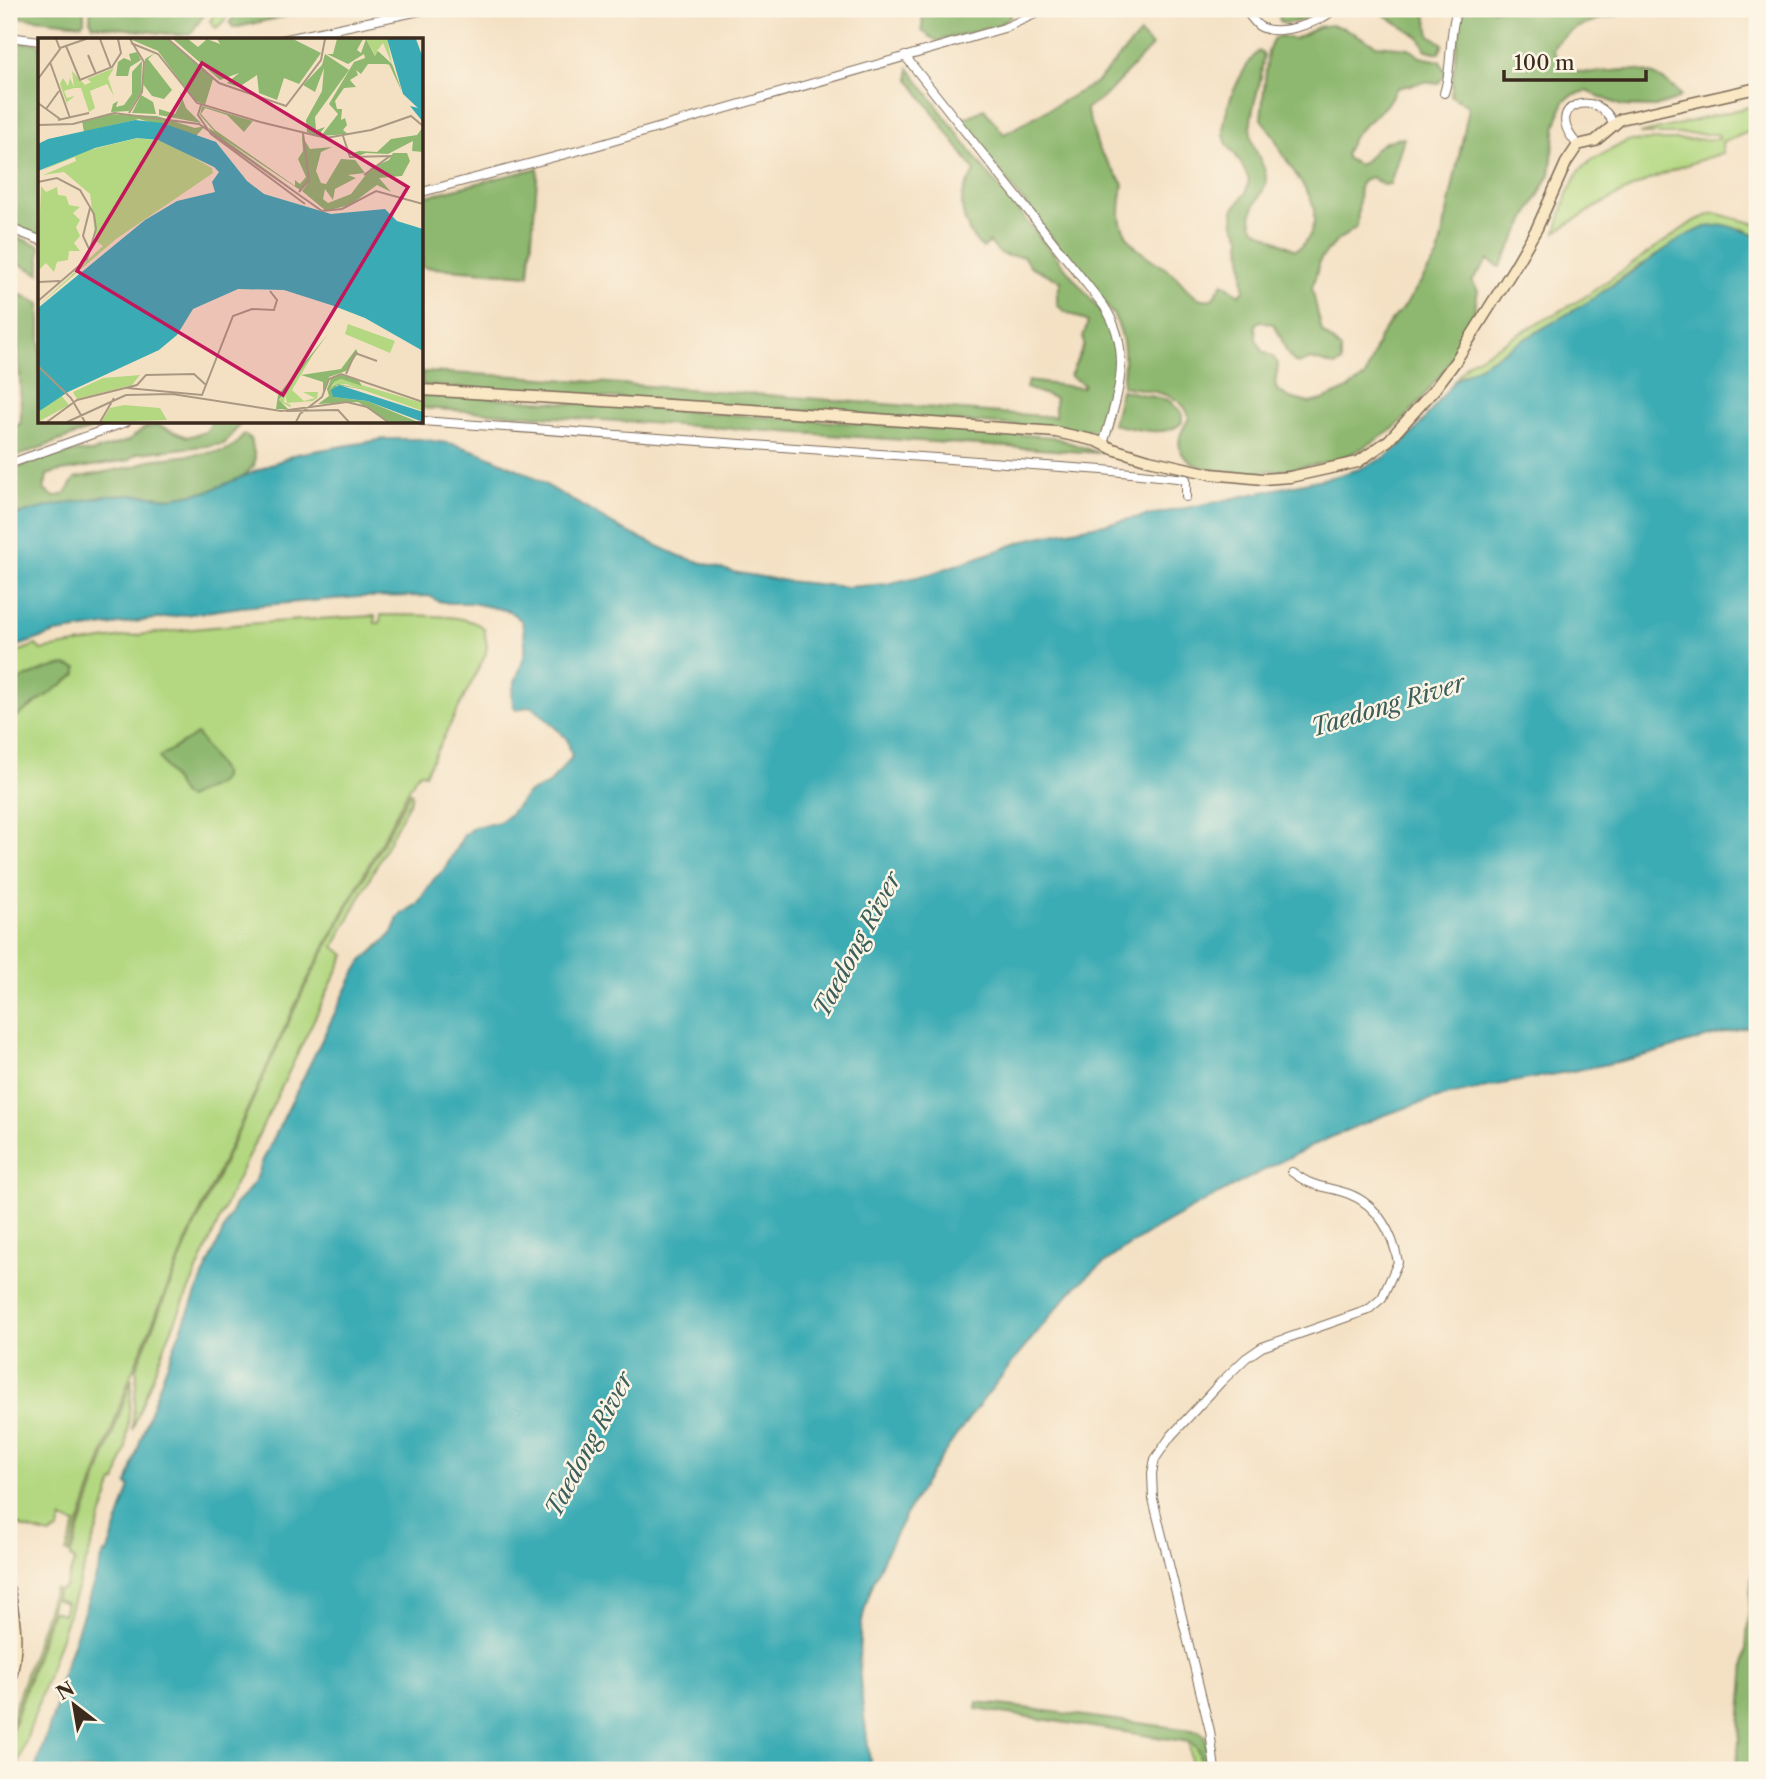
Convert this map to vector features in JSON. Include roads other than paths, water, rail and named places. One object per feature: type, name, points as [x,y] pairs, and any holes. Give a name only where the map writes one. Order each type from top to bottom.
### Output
[{"type":"street","points":[[291,38],[429,9]]},
{"type":"street","points":[[424,191],[604,144],[1004,28],[1046,9]]},
{"type":"street","points":[[1244,9],[1259,26],[1266,28],[1292,28],[1315,23],[1334,9]]},
{"type":"street","points":[[1444,93],[1449,77],[1457,9]]},
{"type":"street","points":[[9,37],[38,41]]},
{"type":"street","points":[[905,56],[1104,306],[1116,326],[1122,356],[1120,379],[1103,444]]},
{"type":"street","points":[[424,390],[1056,432],[1149,460],[1211,474],[1264,479],[1316,472],[1358,462],[1370,456],[1389,440],[1434,390],[1455,362],[1514,268],[1566,163],[1578,145],[1594,141],[1621,119],[1757,88]]},
{"type":"street","points":[[1578,145],[1565,129],[1563,122],[1570,108],[1585,103],[1595,106],[1610,116],[1613,124]]},
{"type":"street","points":[[9,228],[38,239]]},
{"type":"street","points":[[424,421],[1103,470],[1186,479],[1186,497]]},
{"type":"street","points":[[9,464],[120,424]]},
{"type":"street","points":[[1215,1770],[1210,1731],[1153,1499],[1152,1473],[1155,1459],[1171,1436],[1246,1358],[1283,1338],[1368,1310],[1382,1298],[1398,1262],[1389,1230],[1368,1204],[1348,1193],[1304,1181],[1292,1172]]},
{"type":"street","points":[[9,1590],[16,1645],[15,1664],[9,1684]]},
{"type":"water","name":"Taedong River","points":[[1725,225],[1757,235],[1757,1025],[1626,1060],[1442,1097],[1383,1116],[1327,1139],[1244,1180],[1146,1234],[1096,1269],[1064,1299],[958,1433],[915,1499],[876,1575],[862,1622],[859,1659],[871,1770],[35,1770],[58,1700],[54,1699],[104,1553],[107,1554],[130,1486],[127,1485],[138,1449],[176,1343],[235,1204],[255,1181],[354,974],[362,961],[391,935],[399,916],[417,904],[434,879],[444,870],[464,835],[474,827],[499,822],[508,816],[528,793],[549,784],[572,757],[567,739],[536,709],[530,706],[516,710],[513,703],[513,688],[525,650],[522,621],[509,611],[472,603],[449,603],[429,596],[358,597],[241,607],[56,633],[9,649],[9,517],[106,496],[142,495],[171,498],[209,491],[296,454],[385,439],[420,439],[453,444],[522,471],[623,530],[680,556],[733,572],[786,581],[847,587],[886,584],[930,574],[1033,538],[1216,502],[1359,469],[1384,458],[1400,446],[1455,380],[1591,300],[1683,237],[1705,227]]}]
